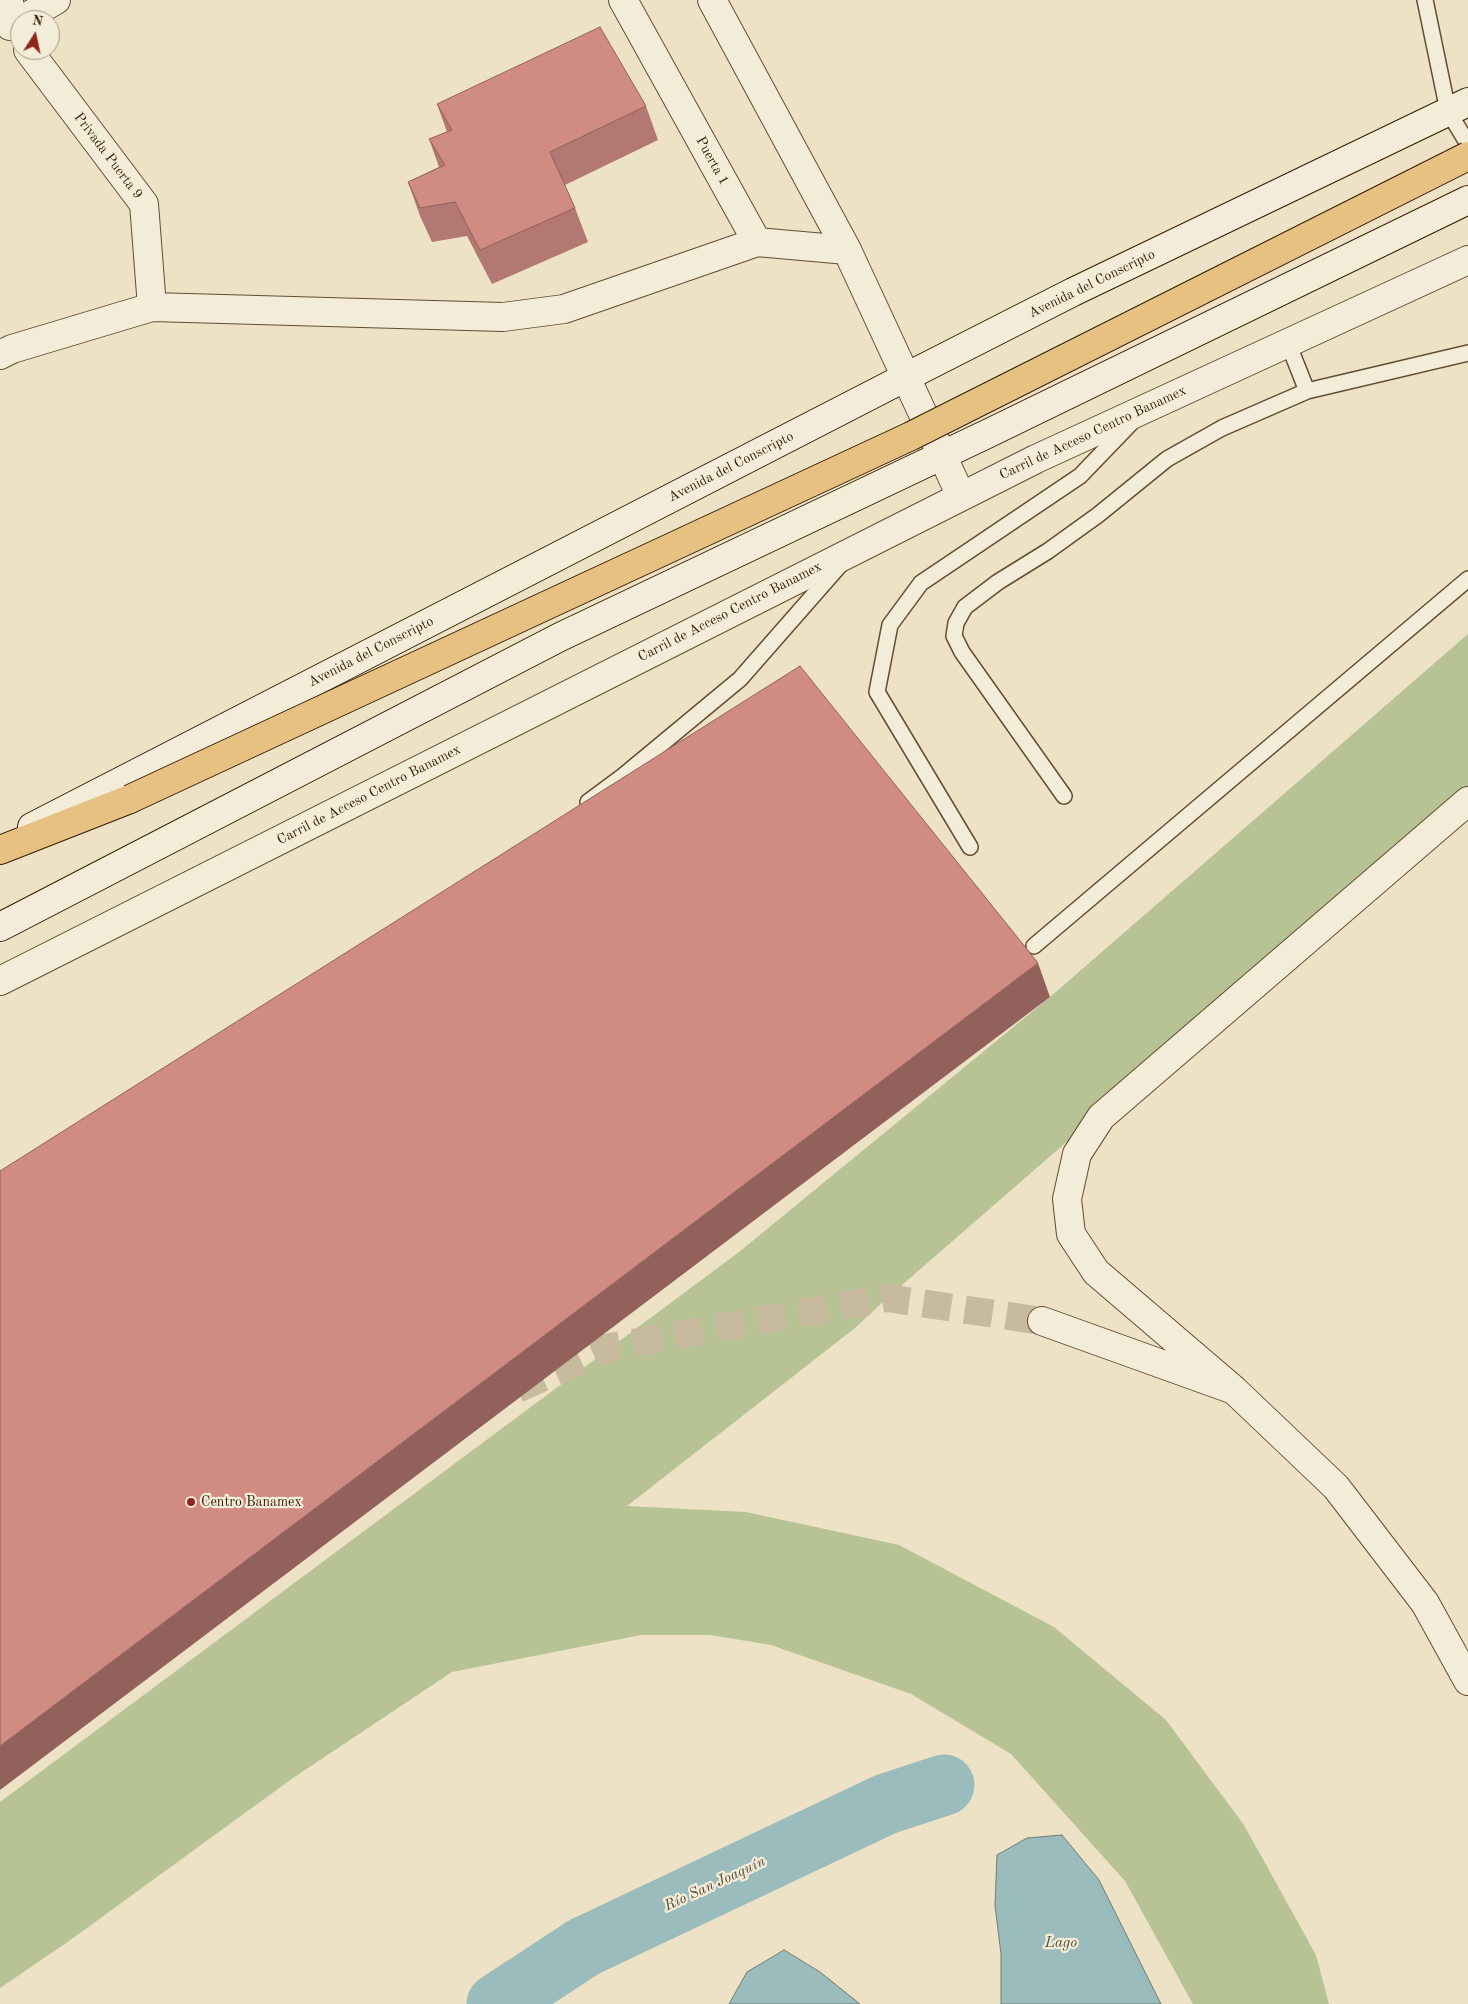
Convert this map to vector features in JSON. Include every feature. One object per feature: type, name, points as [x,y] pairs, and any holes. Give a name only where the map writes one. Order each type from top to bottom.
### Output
[{"type":"highway","points":[[0,850],[130,799],[911,436],[1468,156]]},
{"type":"street","points":[[36,10],[56,0]]},
{"type":"street","name":"Puerta 1","points":[[624,0],[757,242]]},
{"type":"street","points":[[712,0],[847,250],[961,496]]},
{"type":"street","name":"Privada Puerta 9","points":[[36,60],[144,204],[152,306]]},
{"type":"street","name":"Avenida del Conscripto","points":[[0,843],[1073,292],[1458,106]]},
{"type":"street","points":[[0,927],[560,637],[942,455],[1468,200]]},
{"type":"street","points":[[0,355],[12,348],[152,306],[504,317],[564,309],[757,242],[847,250]]},
{"type":"street","name":"Carril de Acceso Centro Banamex","points":[[0,981],[1036,459],[1468,260]]},
{"type":"street","points":[[1468,801],[1101,1117],[1078,1154],[1067,1200],[1071,1234],[1096,1272],[1234,1390],[1336,1487],[1425,1604],[1468,1681]]},
{"type":"street","points":[[1042,1321],[1234,1390]]},
{"type":"lane","points":[[1425,0],[1468,144]]},
{"type":"lane","points":[[1288,343],[1307,390]]},
{"type":"lane","points":[[1064,796],[962,652],[954,636],[956,622],[965,606],[1098,515],[1167,459],[1222,428],[1307,390],[1468,353]]},
{"type":"lane","points":[[970,847],[877,692],[890,625],[921,583],[1080,476],[1145,409]]},
{"type":"lane","points":[[576,810],[622,776],[740,679],[852,551]]},
{"type":"lane","points":[[1034,946],[1468,579]]},
{"type":"green space","points":[[1468,634],[1468,793],[887,1298],[855,1328],[627,1506],[746,1512],[899,1545],[1054,1627],[1166,1720],[1244,1825],[1316,1955],[1329,2004],[1193,2004],[1125,1881],[1011,1754],[911,1694],[771,1645],[710,1635],[641,1635],[452,1672],[293,1778],[69,1941],[0,1988],[0,1802],[739,1252],[1050,997]]},
{"type":"water","name":"Lago","points":[[1062,1835],[1099,1880],[1161,2004],[1001,2004],[1001,1954],[995,1905],[997,1855],[1027,1838]]},
{"type":"water","points":[[784,1950],[820,1972],[860,2004],[729,2004],[747,1972]]},
{"type":"building","points":[[600,27],[646,106],[550,152],[575,208],[480,250],[455,202],[420,208],[408,182],[445,165],[429,139],[452,130],[437,104]]},
{"type":"building","name":"Centro Banamex","points":[[800,666],[1038,963],[0,1746],[0,1171]]},
{"type":"waterway","name":"Río San Joaquín","points":[[497,2004],[584,1947],[886,1804],[944,1785]]},
{"type":"tunnel","points":[[517,1389],[610,1347],[887,1298],[1042,1321]]},
{"type":"place","name":"Centro Banamex","points":[[191,1502]]}]
